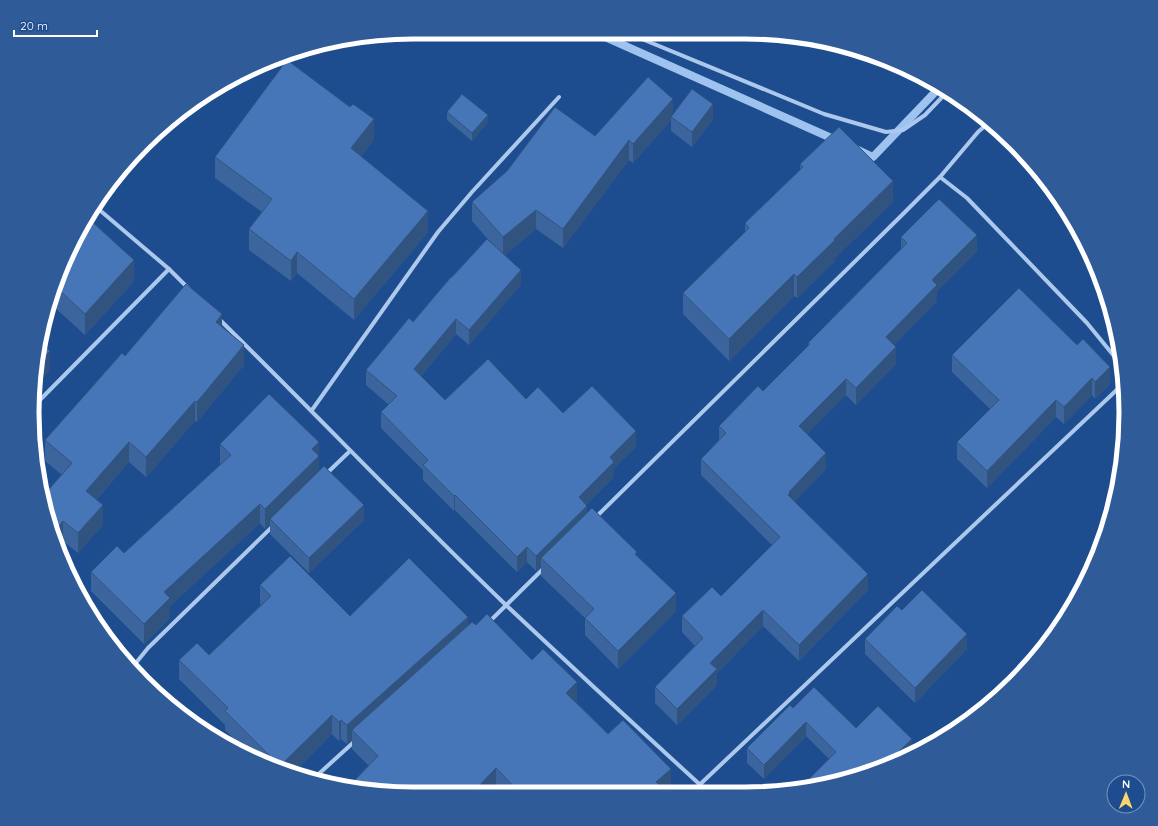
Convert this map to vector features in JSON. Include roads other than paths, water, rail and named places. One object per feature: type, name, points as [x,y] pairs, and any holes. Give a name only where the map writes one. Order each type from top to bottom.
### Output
[{"type":"street","points":[[642,39],[824,114],[886,132],[903,130],[925,115],[943,96]]},
{"type":"street","points":[[312,410],[438,232],[472,192],[559,97]]},
{"type":"street","points":[[592,522],[940,177],[985,126]]},
{"type":"street","points":[[940,177],[966,198],[1082,317],[1115,357]]},
{"type":"street","points":[[99,210],[190,290]]},
{"type":"street","points":[[40,400],[168,269]]},
{"type":"street","points":[[218,318],[507,606],[702,787]]},
{"type":"street","points":[[698,787],[1118,389]]},
{"type":"street","points":[[322,478],[350,451]]},
{"type":"street","points":[[135,663],[148,648],[277,522]]},
{"type":"street","points":[[483,627],[507,606],[546,566]]},
{"type":"street","points":[[318,775],[359,738]]},
{"type":"waterway","points":[[610,39],[838,141]]},
{"type":"waterway","points":[[856,149],[873,157],[936,91]]}]
